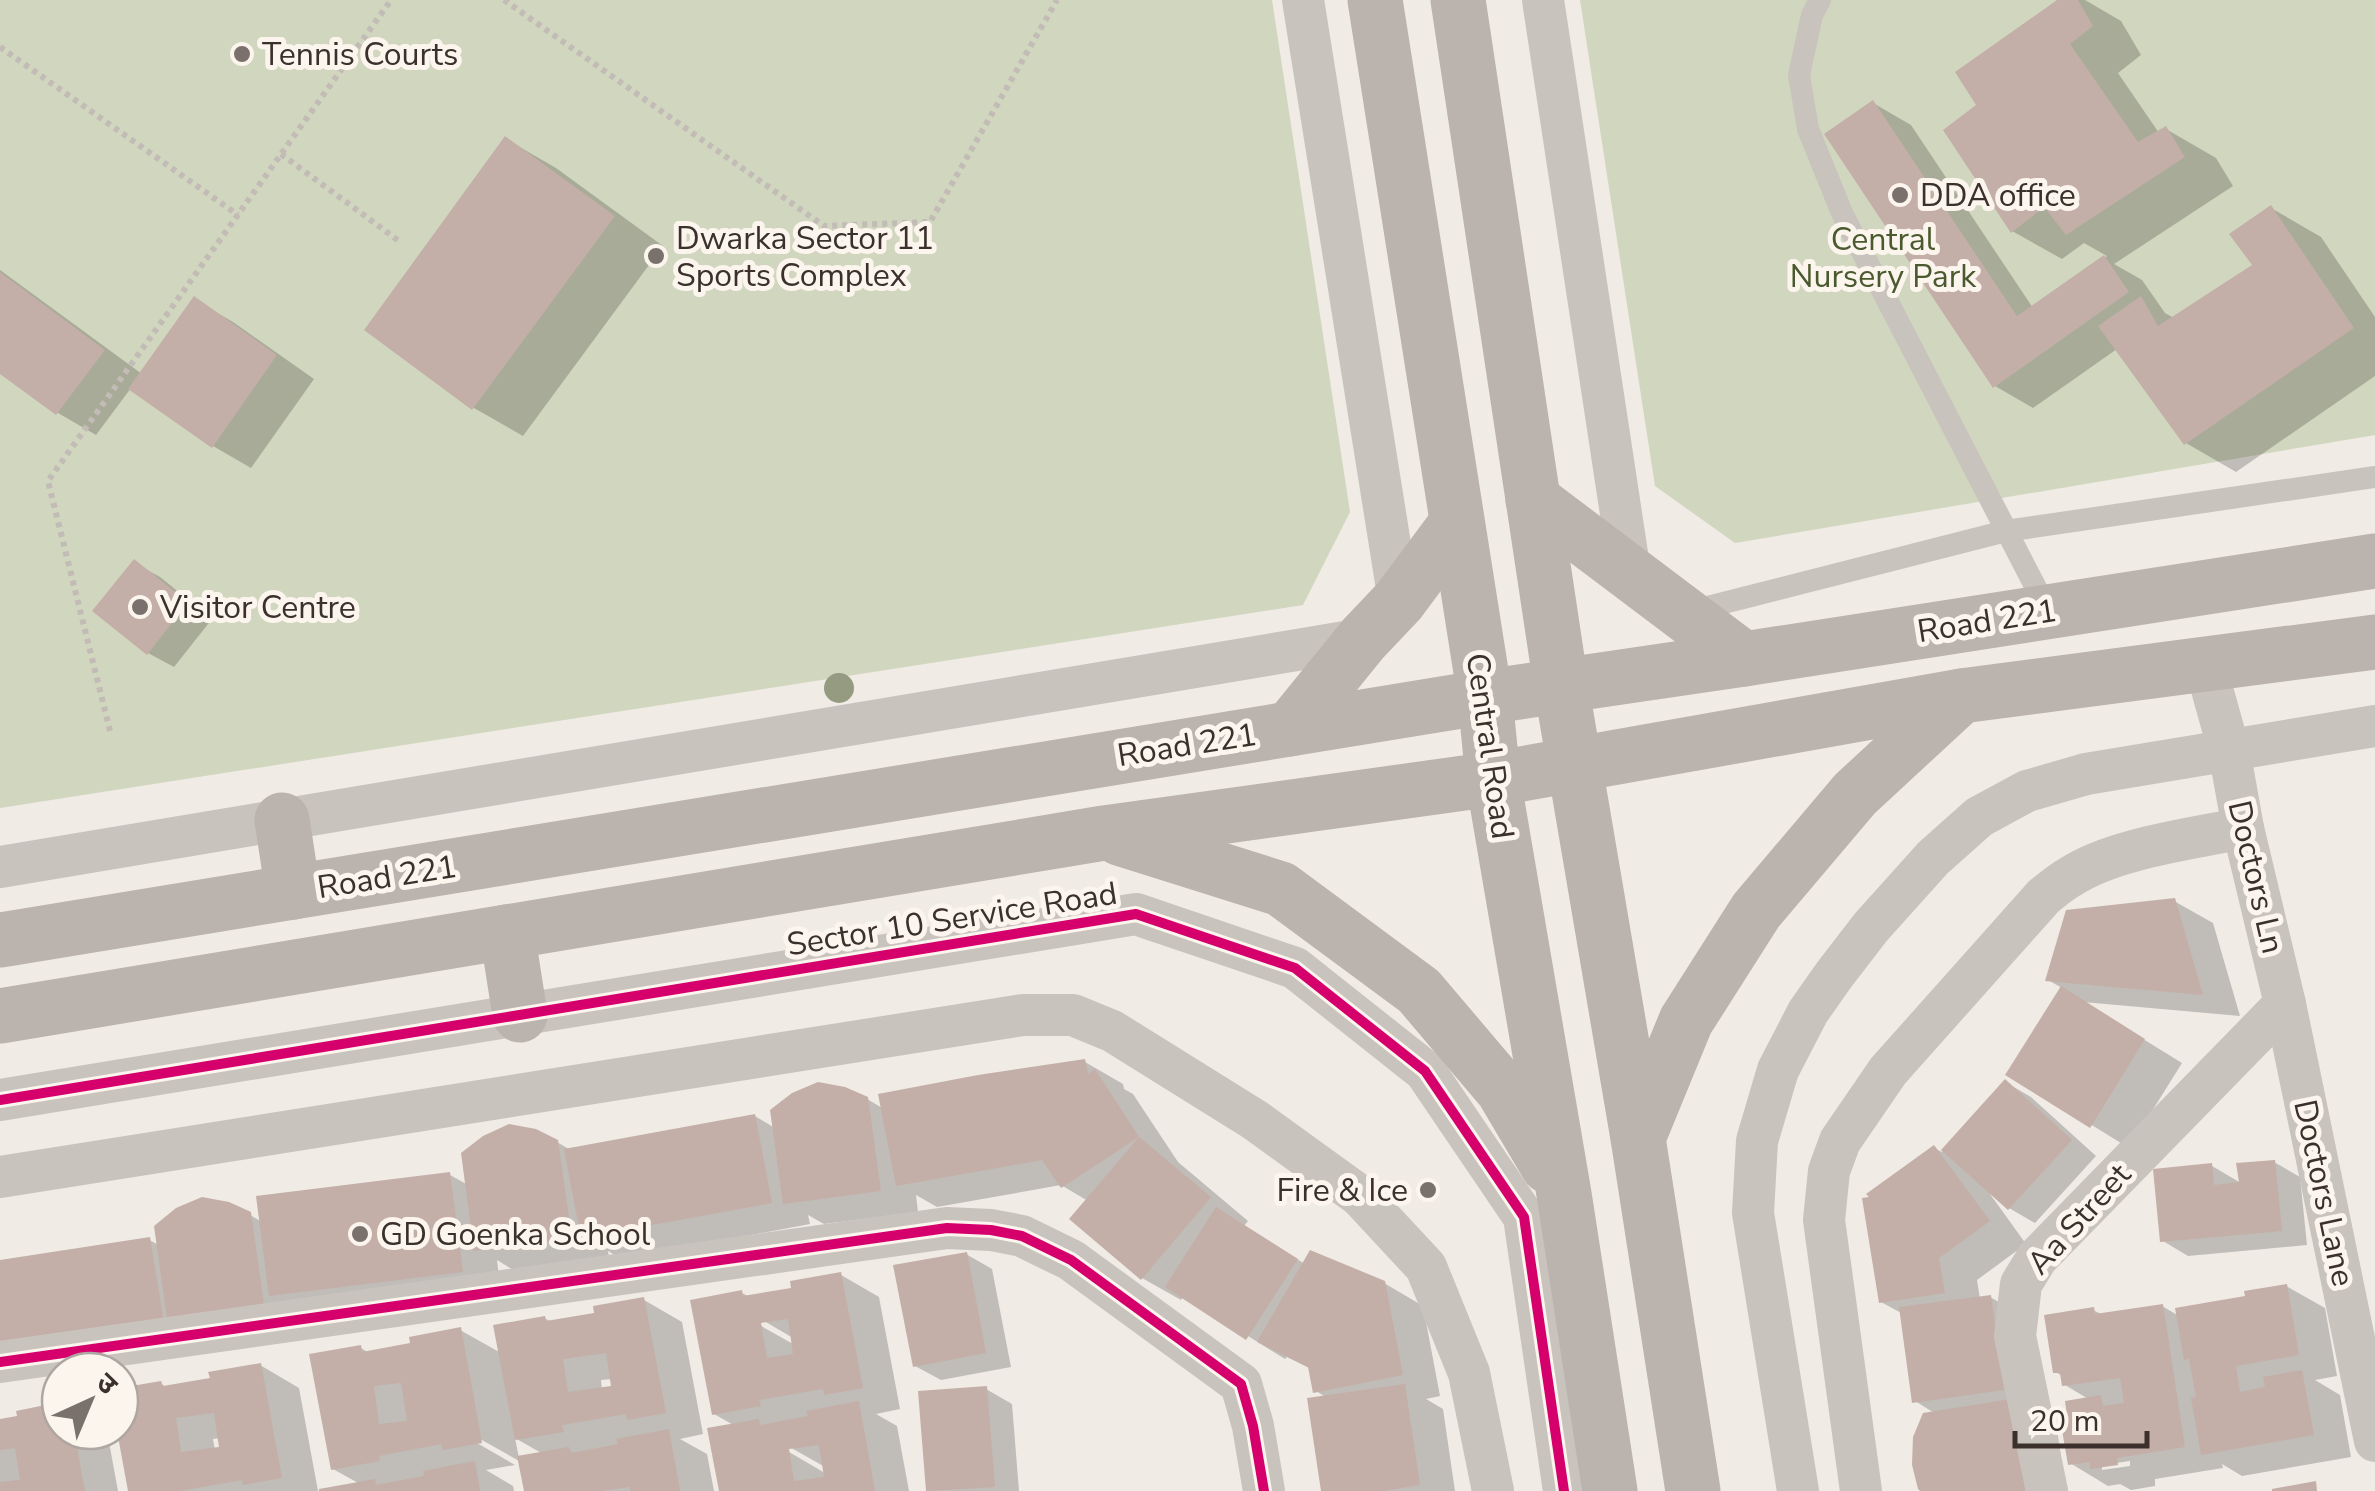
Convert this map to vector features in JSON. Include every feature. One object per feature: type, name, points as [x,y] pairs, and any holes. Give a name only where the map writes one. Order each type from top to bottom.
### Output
[{"type":"main road","name":"Central Road","points":[[1375,0],[1485,697],[1492,779],[1564,1194],[1610,1491]]},
{"type":"main road","points":[[1458,0],[1561,685],[1693,1491]]},
{"type":"main road","points":[[1533,500],[1744,659]]},
{"type":"main road","points":[[1290,728],[1458,523]]},
{"type":"main road","name":"Road 221","points":[[0,940],[1290,728],[2375,560]]},
{"type":"main road","points":[[0,1016],[1104,834],[1574,766],[1961,696],[2375,642]]},
{"type":"main road","points":[[1638,1138],[1686,1021],[1756,911],[1855,794],[1961,696]]},
{"type":"main road","points":[[282,820],[293,892]]},
{"type":"main road","points":[[1104,834],[1281,889],[1419,990],[1503,1090],[1564,1194]]},
{"type":"main road","points":[[507,932],[520,1015]]},
{"type":"street","points":[[0,867],[282,820],[1381,620],[1304,0]]},
{"type":"street","points":[[1543,0],[1630,573]]},
{"type":"street","name":"Doctors Ln","points":[[2205,664],[2230,750],[2284,1004]]},
{"type":"street","points":[[1798,1491],[1753,1213],[1757,1141],[1778,1070],[1808,1012],[1872,927],[1934,858],[1980,817],[2027,791],[2086,774],[2375,726]]},
{"type":"street","points":[[1862,1491],[1824,1220],[1829,1171],[1840,1140],[1888,1071],[2044,896],[2072,875],[2104,861],[2244,828]]},
{"type":"street","name":"Sector 10 Service Road","points":[[0,1100],[1136,914],[1294,968],[1424,1072],[1524,1218],[1564,1491]]},
{"type":"street","name":"Doctors Lane","points":[[2284,1004],[2375,1441]]},
{"type":"street","name":"Aa Street","points":[[2047,1491],[2015,1336],[2021,1284],[2037,1258],[2284,1004]]},
{"type":"street","points":[[0,1177],[1023,1015],[1073,1015],[1112,1031],[1255,1120],[1360,1196],[1426,1267],[1470,1373],[1493,1491]]},
{"type":"street","points":[[0,1362],[948,1228],[991,1230],[1022,1236],[1071,1260],[1242,1384],[1264,1491]]},
{"type":"lane","points":[[1820,0],[1812,16],[1799,76],[1808,129],[1842,213],[2048,612]]},
{"type":"lane","points":[[1683,613],[2006,530],[2375,477]]},
{"type":"path","points":[[110,731],[48,482],[391,0]]},
{"type":"path","points":[[504,0],[824,226],[930,222],[1058,0]]},
{"type":"path","points":[[0,47],[238,215]]},
{"type":"path","points":[[280,154],[399,241]]},
{"type":"green space","name":"Dwarka Sector 11 Sports Complex","points":[[0,0],[1272,0],[1350,512],[1303,605],[0,808]]},
{"type":"green space","name":"Central Nursery Park","points":[[1580,0],[2375,0],[2375,435],[1735,543],[1655,486]]},
{"type":"building","points":[[2057,0],[2078,0],[2093,26],[2070,44],[2138,142],[2166,126],[2185,157],[2066,235],[2044,207],[2011,233],[1943,130],[1976,105],[1955,72]]},
{"type":"building","name":"DDA office","points":[[1873,100],[2017,316],[2104,255],[2129,292],[1993,388],[1824,134]]},
{"type":"building","points":[[505,136],[615,216],[472,410],[364,330]]},
{"type":"building","points":[[2271,205],[2354,328],[2184,445],[2098,326],[2141,296],[2158,326],[2252,265],[2229,234]]},
{"type":"building","points":[[0,272],[105,350],[56,415],[0,374]]},
{"type":"building","points":[[194,296],[277,355],[212,448],[128,389]]},
{"type":"building","name":"Visitor Centre","points":[[134,559],[188,602],[147,655],[92,611]]},
{"type":"building","points":[[2175,898],[2203,995],[2045,981],[2066,910]]},
{"type":"building","points":[[2061,986],[2145,1039],[2090,1128],[2005,1075]]},
{"type":"building","points":[[1085,1059],[1088,1074],[1095,1069],[1139,1137],[1061,1188],[1042,1160],[896,1186],[878,1094]]},
{"type":"building","points":[[2005,1079],[2072,1140],[2008,1210],[1941,1150]]},
{"type":"building","points":[[818,1082],[868,1097],[881,1191],[783,1204],[770,1110],[792,1093]]},
{"type":"building","points":[[755,1114],[772,1203],[581,1238],[564,1149]]},
{"type":"building","points":[[509,1124],[536,1129],[558,1140],[572,1238],[474,1251],[461,1153],[483,1136]]},
{"type":"building","points":[[1139,1137],[1211,1197],[1141,1280],[1069,1219]]},
{"type":"building","points":[[1934,1145],[1990,1221],[1939,1258],[1945,1293],[1879,1303],[1862,1198],[1869,1197],[1866,1194]]},
{"type":"building","points":[[2275,1160],[2282,1231],[2160,1242],[2153,1169],[2212,1163],[2214,1185],[2239,1182],[2236,1163]]},
{"type":"building","name":"GD Goenka School","points":[[450,1172],[463,1272],[269,1296],[256,1196]]},
{"type":"building","points":[[202,1197],[229,1202],[251,1212],[264,1305],[167,1319],[154,1226],[176,1208]]},
{"type":"building","points":[[1216,1207],[1298,1259],[1246,1340],[1165,1287]]},
{"type":"building","points":[[150,1237],[164,1322],[0,1348],[0,1260]]},
{"type":"building","points":[[1310,1250],[1385,1281],[1403,1375],[1313,1393],[1308,1367],[1257,1342]]},
{"type":"building","points":[[967,1252],[986,1353],[913,1367],[893,1265]]},
{"type":"building","points":[[841,1272],[863,1388],[824,1395],[823,1389],[759,1400],[761,1406],[712,1415],[690,1300],[742,1290],[743,1296],[791,1288],[790,1281]],"holes":[[[788,1319],[793,1354],[767,1358],[761,1323]]]},
{"type":"building","points":[[2287,1284],[2299,1355],[2236,1366],[2240,1392],[2265,1387],[2263,1377],[2302,1370],[2314,1435],[2201,1455],[2191,1398],[2196,1397],[2189,1359],[2184,1360],[2175,1308]]},
{"type":"building","points":[[1991,1295],[2004,1390],[1912,1403],[1899,1307]]},
{"type":"building","points":[[644,1297],[666,1413],[627,1420],[626,1414],[562,1425],[564,1432],[515,1440],[493,1325],[594,1313],[593,1306]],"holes":[[[606,1353],[611,1386],[568,1392],[563,1359]]]},
{"type":"building","points":[[2163,1304],[2185,1447],[2117,1458],[2118,1465],[2090,1469],[2090,1462],[2068,1465],[2061,1424],[2068,1423],[2065,1401],[2101,1395],[2103,1406],[2124,1403],[2120,1378],[2062,1386],[2060,1373],[2053,1373],[2044,1315],[2094,1307],[2095,1314]]},
{"type":"building","points":[[461,1327],[482,1443],[443,1450],[441,1444],[331,1470],[309,1354],[361,1345],[362,1352],[410,1343],[409,1337]],"holes":[[[401,1383],[407,1421],[379,1424],[374,1386]]]},
{"type":"building","points":[[261,1363],[282,1478],[243,1485],[242,1480],[179,1491],[128,1491],[121,1451],[140,1451],[140,1385],[161,1381],[163,1386],[210,1378],[208,1372]],"holes":[[[214,1413],[219,1447],[181,1452],[176,1418]]]},
{"type":"building","points":[[1405,1384],[1420,1485],[1383,1491],[1321,1491],[1307,1398]]},
{"type":"building","points":[[987,1386],[995,1487],[926,1491],[918,1391]]},
{"type":"building","points":[[2018,1398],[2032,1491],[1918,1489],[1912,1465],[1913,1437],[1923,1413]]},
{"type":"building","points":[[859,1401],[875,1491],[719,1491],[707,1428],[759,1419],[760,1425],[808,1416],[806,1411]],"holes":[[[819,1445],[824,1477],[794,1481],[789,1449]]]},
{"type":"building","points":[[40,1406],[40,1451],[78,1451],[85,1491],[0,1491],[0,1482],[20,1480],[15,1448],[0,1450],[0,1419],[17,1416],[16,1411]]},
{"type":"building","points":[[669,1429],[680,1491],[630,1491],[630,1487],[524,1491],[517,1456],[569,1447],[571,1453]]},
{"type":"building","points":[[475,1461],[480,1491],[319,1491],[375,1479],[376,1485],[424,1476],[423,1471]]},
{"type":"building","points":[[2316,1481],[2317,1491],[2272,1491],[2272,1489]]},
{"type":"cycle path","points":[[0,1100],[1136,914],[1295,968],[1425,1071],[1524,1217],[1564,1491]]},
{"type":"cycle path","points":[[0,1362],[947,1228],[991,1230],[1022,1236],[1071,1260],[1241,1384],[1264,1491]]},
{"type":"place","name":"Tennis Courts","points":[[242,54]]},
{"type":"place","name":"DDA office","points":[[1900,195]]},
{"type":"place","name":"Dwarka Sector 11 Sports Complex","points":[[656,256]]},
{"type":"place","name":"Visitor Centre","points":[[140,607]]},
{"type":"place","name":"Fire & Ice","points":[[1428,1190]]},
{"type":"place","name":"GD Goenka School","points":[[360,1234]]}]
